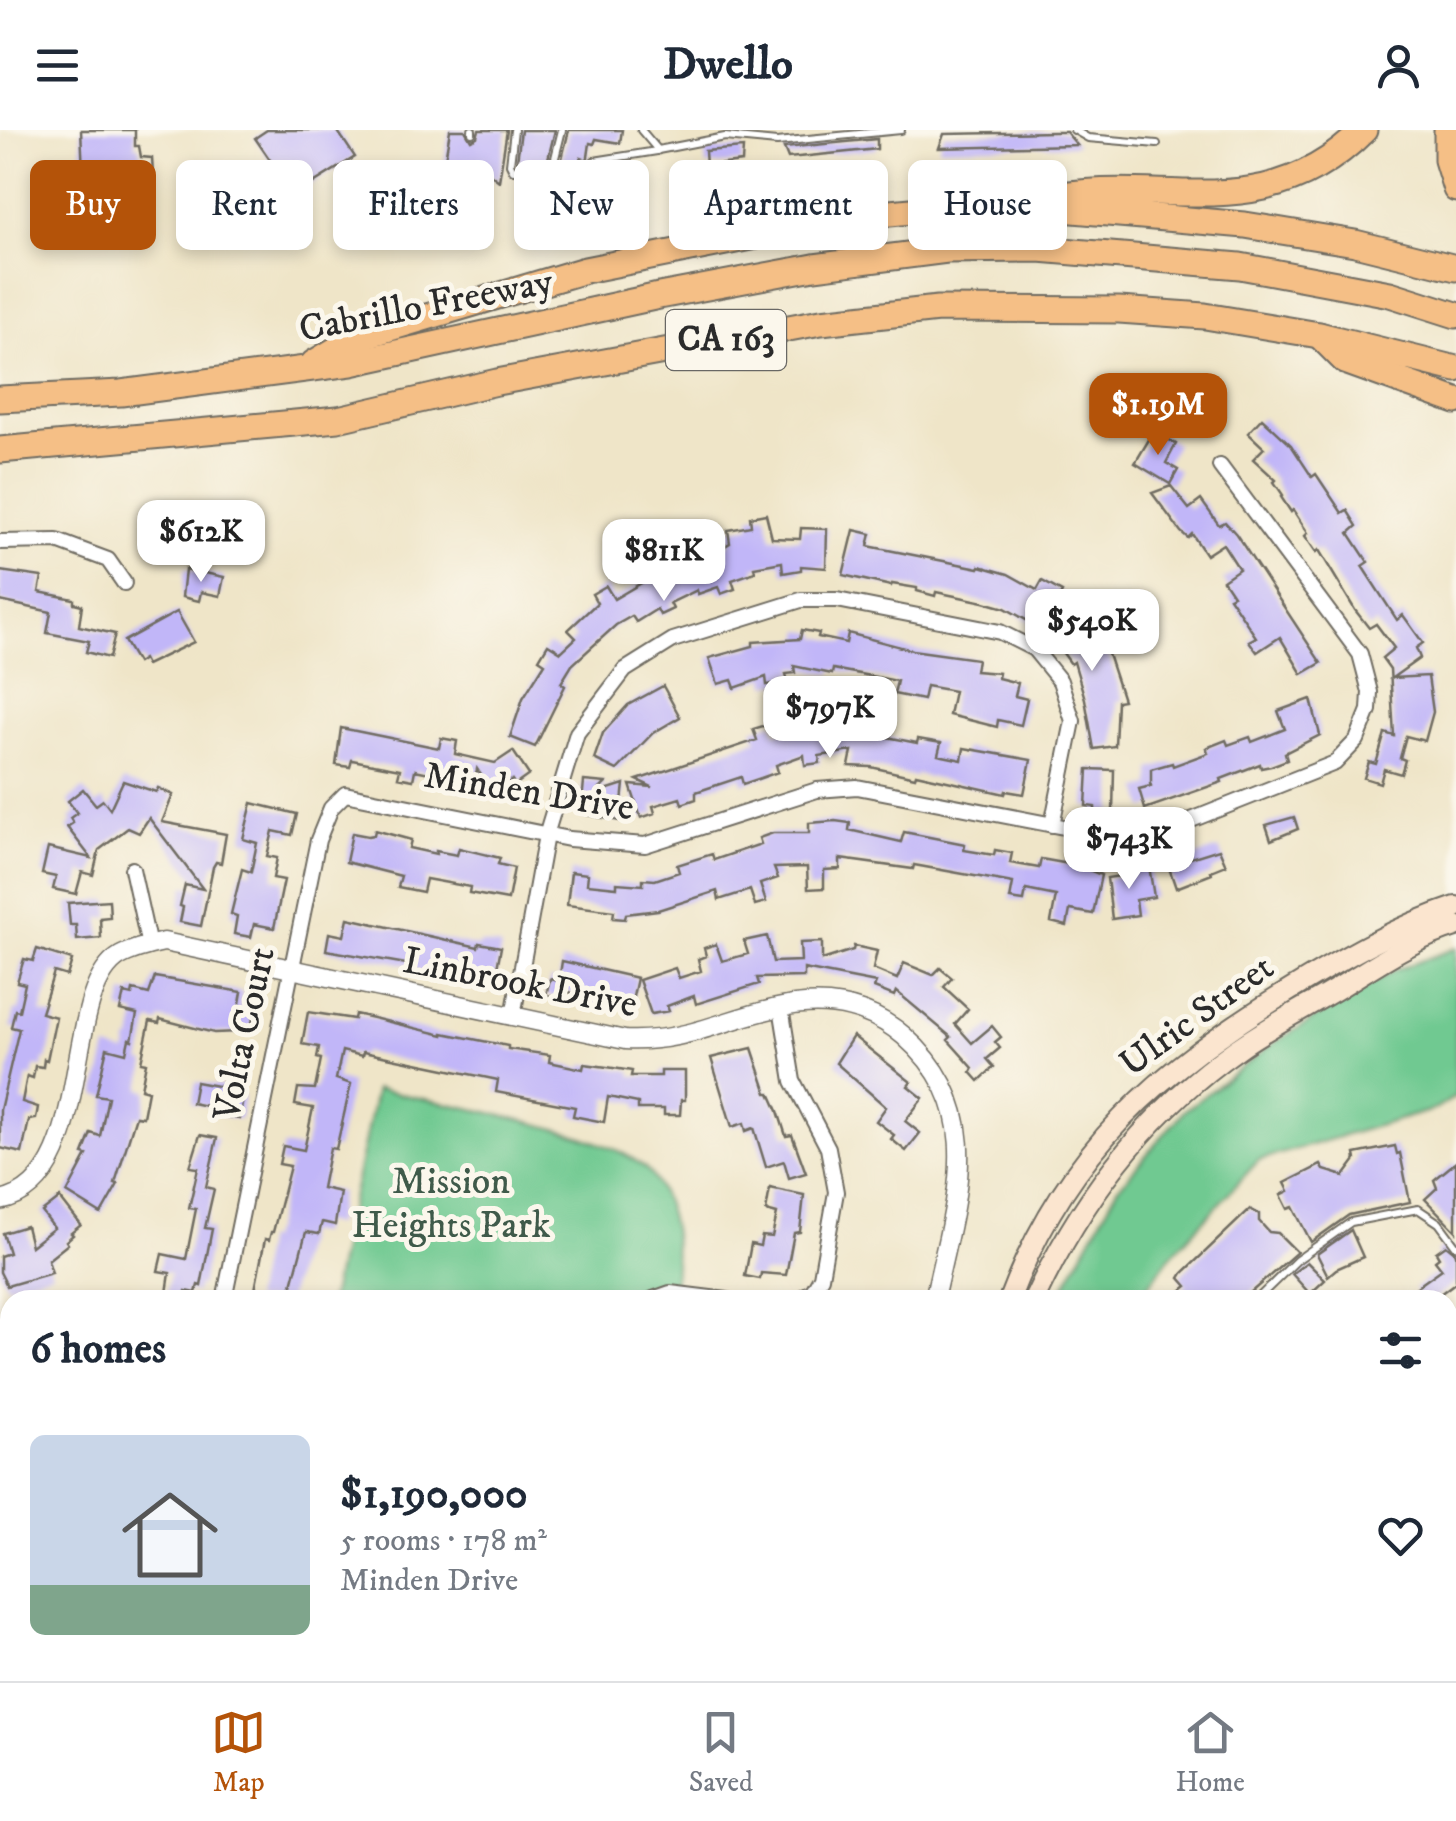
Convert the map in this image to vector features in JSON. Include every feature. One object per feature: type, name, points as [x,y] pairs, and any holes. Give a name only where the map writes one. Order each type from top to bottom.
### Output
[{"type":"highway","points":[[1067,194],[1227,195],[1271,186],[1314,168],[1364,130]]},
{"type":"highway","points":[[1447,130],[1447,160],[1456,190]]},
{"type":"highway","points":[[1067,210],[1245,226],[1355,243],[1456,268]]},
{"type":"highway","points":[[299,371],[356,338],[585,270],[857,216],[908,212]]},
{"type":"highway","name":"Cabrillo Freeway","points":[[0,399],[122,393],[352,363],[794,270],[947,250],[1038,248],[1240,266],[1390,294],[1456,314]]},
{"type":"highway","name":"CA 163","points":[[0,450],[338,419],[496,382],[821,322],[938,310],[1205,316],[1319,334],[1456,368]]},
{"type":"highway","points":[[1319,334],[1344,361],[1456,402]]},
{"type":"main road","name":"Ulric Street","points":[[1013,1290],[1036,1238],[1097,1144],[1172,1069],[1222,1032],[1372,940],[1456,907]]},
{"type":"main road","name":"Ulric Street","points":[[1039,1290],[1087,1200],[1128,1148],[1179,1094],[1238,1048],[1374,966],[1456,926]]},
{"type":"street","name":"Minden Drive","points":[[351,793],[546,835],[645,845],[817,790],[857,787],[1105,835],[1166,830],[1335,764],[1357,740],[1368,710],[1370,692],[1360,654],[1220,466]]},
{"type":"street","points":[[0,542],[57,541],[108,560],[124,583]]},
{"type":"street","points":[[513,1016],[546,835],[577,733],[625,670],[674,640],[801,600],[836,600],[1000,632],[1034,648],[1060,681],[1074,721],[1052,825]]},
{"type":"street","name":"Volta Court","points":[[226,1290],[318,840],[330,808],[351,793]]},
{"type":"street","points":[[0,1201],[8,1200],[37,1180],[58,1148],[97,982],[118,957],[148,946],[132,870]]},
{"type":"street","name":"Linbrook Drive","points":[[148,946],[164,942],[626,1040],[659,1042],[781,1007],[823,1002],[864,1011],[890,1025],[923,1053],[950,1096],[960,1131],[961,1168],[936,1290]]},
{"type":"street","points":[[781,1007],[793,1080],[828,1148],[836,1192],[821,1277],[813,1290]]},
{"type":"lane","points":[[514,130],[510,164],[512,170],[521,172],[552,170],[562,130]]},
{"type":"lane","points":[[641,130],[658,150]]},
{"type":"lane","points":[[600,160],[725,137],[777,142],[901,130]]},
{"type":"lane","points":[[1074,130],[1088,138],[1156,144]]},
{"type":"lane","points":[[1269,1290],[1297,1260],[1351,1222],[1418,1208],[1440,1222],[1456,1246]]},
{"type":"green space","points":[[1456,948],[1456,1096],[1436,1109],[1259,1160],[1168,1259],[1145,1290],[1062,1290],[1118,1188],[1184,1111],[1274,1043],[1393,971]]},
{"type":"green space","name":"Mission Heights Park","points":[[376,1089],[524,1120],[605,1145],[634,1160],[652,1176],[659,1189],[674,1244],[674,1287],[332,1290]]},
{"type":"building","points":[[81,130],[135,130],[135,146],[139,146],[141,157],[152,160],[82,160]]},
{"type":"building","points":[[267,130],[337,130],[355,157],[333,160],[333,171],[313,183],[313,160],[270,160],[255,138]]},
{"type":"building","points":[[450,130],[465,130],[471,140],[479,130],[507,130],[499,181],[494,177],[494,160],[445,160]]},
{"type":"building","points":[[521,130],[555,130],[548,160],[517,160]]},
{"type":"building","points":[[569,130],[622,130],[620,143],[596,139],[594,144],[590,143],[587,160],[562,160]]},
{"type":"building","points":[[1066,132],[1077,145],[939,148],[944,134]]},
{"type":"building","points":[[877,139],[877,149],[809,156],[788,158],[784,148]]},
{"type":"building","points":[[743,148],[742,160],[706,160],[705,151]]},
{"type":"building","points":[[1262,418],[1291,445],[1312,477],[1316,474],[1342,513],[1347,510],[1357,526],[1349,533],[1368,562],[1362,566],[1397,620],[1403,615],[1423,643],[1416,648],[1420,658],[1392,678],[1428,676],[1433,712],[1425,741],[1406,736],[1400,758],[1405,760],[1401,774],[1384,769],[1380,783],[1364,778],[1369,762],[1376,764],[1385,733],[1394,736],[1390,669],[1382,658],[1394,648],[1376,624],[1369,628],[1355,610],[1281,497],[1276,480],[1253,459],[1264,448],[1248,433]]},
{"type":"building","points":[[1154,431],[1176,444],[1166,463],[1178,470],[1170,484],[1135,463]]},
{"type":"building","points":[[1171,486],[1189,509],[1201,500],[1219,525],[1225,522],[1236,534],[1321,663],[1302,674],[1280,637],[1257,652],[1249,641],[1256,637],[1229,597],[1233,595],[1223,580],[1239,569],[1223,544],[1206,555],[1192,534],[1188,538],[1181,532],[1152,493]]},
{"type":"building","points":[[766,514],[772,538],[800,539],[801,528],[827,529],[826,568],[801,566],[801,570],[783,573],[782,562],[754,567],[755,572],[732,580],[735,589],[721,594],[718,587],[698,594],[697,590],[670,603],[673,609],[660,615],[657,609],[636,622],[632,616],[616,625],[572,665],[535,747],[510,737],[523,698],[545,663],[539,659],[548,644],[561,652],[576,638],[568,630],[597,603],[592,594],[606,586],[614,599],[643,582],[637,570],[675,552],[680,562],[721,548],[730,543],[728,530],[751,526],[750,517]]},
{"type":"building","points":[[854,530],[871,534],[868,546],[980,566],[1008,574],[1037,590],[1042,581],[1062,592],[1042,629],[1005,608],[984,602],[936,592],[935,596],[917,588],[843,575]]},
{"type":"building","points":[[185,569],[224,577],[220,596],[201,592],[199,601],[182,597]]},
{"type":"building","points":[[0,571],[42,577],[39,592],[74,599],[74,603],[82,605],[79,626],[115,634],[109,658],[86,652],[89,641],[47,633],[51,612],[0,601]]},
{"type":"building","points":[[1083,609],[1108,643],[1105,645],[1123,700],[1117,701],[1115,746],[1094,749],[1074,662],[1071,664],[1047,631]]},
{"type":"building","points":[[177,612],[194,642],[146,665],[143,659],[137,663],[124,641]]},
{"type":"building","points":[[802,630],[846,643],[848,633],[912,650],[977,659],[975,671],[999,673],[998,678],[1018,683],[1015,696],[1027,699],[1021,725],[998,720],[997,727],[949,715],[954,691],[926,686],[923,700],[894,694],[897,681],[833,669],[832,674],[794,666],[795,673],[786,674],[788,682],[767,685],[766,677],[735,688],[732,680],[718,684],[709,658],[753,646],[753,642],[800,639]]},
{"type":"building","points":[[663,686],[680,717],[653,733],[617,770],[594,759],[603,733],[628,705]]},
{"type":"building","points":[[1311,699],[1320,735],[1285,753],[1287,760],[1261,768],[1260,764],[1145,809],[1139,789],[1151,786],[1151,769],[1172,763],[1173,766],[1208,753],[1206,748],[1226,740],[1228,745],[1250,737],[1252,742],[1285,729],[1278,711]]},
{"type":"building","points":[[837,715],[869,722],[867,733],[917,743],[918,739],[941,743],[938,755],[962,760],[964,748],[1031,760],[1024,794],[1005,794],[916,774],[915,777],[849,766],[852,751],[819,756],[820,763],[805,765],[804,755],[776,765],[778,772],[758,779],[743,784],[741,777],[696,792],[696,799],[682,804],[680,798],[653,806],[655,813],[641,818],[630,785],[652,787],[637,780],[757,740],[753,729],[773,723],[776,733],[800,725],[799,721]]},
{"type":"building","points":[[341,728],[439,748],[441,738],[457,741],[455,754],[495,763],[513,751],[529,775],[515,785],[512,780],[493,793],[477,769],[472,792],[456,789],[458,779],[415,770],[413,780],[398,777],[400,769],[352,760],[350,767],[336,765]]},
{"type":"building","points":[[1088,769],[1114,770],[1113,812],[1086,806]]},
{"type":"building","points":[[123,781],[173,795],[162,822],[226,834],[221,863],[216,862],[213,867],[201,926],[180,922],[180,906],[185,885],[203,889],[149,818],[139,833],[128,828],[99,850],[93,875],[82,872],[76,894],[53,889],[56,877],[42,874],[48,848],[91,858],[67,827],[77,813],[68,801],[83,789],[96,805],[103,800],[110,809]]},
{"type":"building","points":[[584,781],[606,783],[596,793],[624,784],[620,821],[581,814]]},
{"type":"building","points":[[252,803],[297,814],[292,835],[273,831],[267,856],[277,858],[273,878],[284,880],[274,928],[254,924],[251,937],[234,934],[237,916],[231,914],[242,869],[251,872],[257,843],[243,839]]},
{"type":"building","points":[[1294,817],[1298,829],[1271,840],[1266,825]]},
{"type":"building","points":[[809,823],[850,823],[849,830],[901,842],[904,832],[965,844],[964,850],[994,855],[995,850],[1012,853],[1010,863],[1039,868],[1041,859],[1080,866],[1101,875],[1093,914],[1070,910],[1067,926],[1051,922],[1056,896],[1026,890],[1024,901],[1010,899],[1013,883],[914,865],[913,869],[840,859],[840,869],[824,870],[824,888],[808,889],[807,867],[774,868],[778,878],[760,884],[766,902],[755,905],[750,890],[719,900],[717,891],[658,910],[626,914],[625,919],[613,918],[614,911],[567,905],[571,872],[588,874],[587,884],[643,885],[643,879],[655,880],[679,872],[677,865],[712,854],[714,860],[761,844],[759,838],[773,833],[809,833]]},
{"type":"building","points":[[375,830],[411,840],[409,848],[457,855],[459,848],[500,858],[498,864],[514,868],[508,900],[469,893],[470,887],[426,879],[423,892],[398,887],[401,876],[346,862],[352,833],[368,836],[374,835]]},
{"type":"building","points":[[1219,849],[1226,865],[1176,888],[1168,865]]},
{"type":"building","points":[[1149,866],[1154,897],[1136,900],[1138,915],[1112,919],[1107,878],[1133,874],[1132,868]]},
{"type":"building","points":[[109,900],[110,917],[100,918],[101,938],[77,940],[76,925],[70,925],[68,903]]},
{"type":"building","points":[[348,918],[478,947],[479,943],[501,947],[495,979],[475,975],[473,981],[450,973],[430,974],[411,970],[412,965],[326,950],[329,933],[344,936]]},
{"type":"building","points":[[767,936],[773,962],[801,961],[800,943],[822,942],[822,960],[853,950],[854,946],[877,951],[873,969],[897,979],[904,963],[933,975],[940,968],[952,978],[944,987],[968,1009],[955,1024],[972,1043],[992,1026],[1001,1037],[995,1042],[1000,1048],[987,1059],[994,1067],[979,1081],[971,1072],[973,1068],[948,1040],[951,1037],[896,991],[894,996],[874,988],[876,983],[804,969],[804,977],[757,978],[759,984],[696,1004],[694,996],[667,1006],[669,1011],[651,1014],[639,980],[675,968],[679,978],[701,971],[698,959],[706,956],[704,948],[716,944],[722,961],[748,954],[744,941]]},
{"type":"building","points":[[37,949],[72,960],[67,976],[54,972],[41,1013],[56,1017],[47,1060],[44,1059],[43,1067],[35,1066],[33,1078],[27,1076],[22,1102],[38,1107],[36,1119],[29,1120],[22,1153],[0,1148],[0,1110],[19,1029],[11,1027],[25,984],[17,982],[24,959],[33,961]]},
{"type":"building","points":[[562,961],[637,978],[631,1006],[610,1002],[609,1009],[594,1006],[596,997],[562,991],[561,998],[546,995],[550,979],[559,981]]},
{"type":"building","points":[[155,977],[242,992],[239,1009],[254,1012],[251,1028],[239,1026],[238,1032],[214,1033],[160,1019],[159,1023],[150,1021],[141,1062],[146,1063],[141,1089],[148,1091],[143,1117],[136,1116],[115,1183],[118,1184],[101,1214],[67,1193],[87,1155],[83,1154],[91,1133],[100,1136],[108,1097],[96,1095],[107,1048],[126,1053],[129,1039],[132,1040],[137,1014],[120,1010],[124,993],[132,995],[133,990],[149,994]]},
{"type":"building","points":[[308,1012],[354,1019],[355,1014],[550,1055],[549,1062],[583,1069],[584,1064],[607,1067],[632,1071],[631,1076],[685,1071],[685,1100],[681,1100],[680,1115],[664,1115],[664,1109],[638,1109],[638,1103],[608,1097],[604,1122],[573,1116],[575,1107],[496,1092],[498,1080],[342,1051],[336,1079],[351,1084],[336,1149],[330,1148],[322,1188],[340,1192],[335,1225],[322,1222],[319,1234],[306,1232],[291,1290],[255,1290],[265,1239],[269,1240],[273,1232],[290,1166],[279,1164],[283,1146],[304,1150],[313,1108],[295,1105],[298,1088],[315,1089],[321,1059],[317,1058],[319,1047],[302,1044]]},
{"type":"building","points":[[853,1036],[911,1082],[908,1086],[923,1098],[905,1121],[920,1133],[906,1151],[876,1121],[886,1107],[836,1063]]},
{"type":"building","points":[[752,1048],[767,1093],[786,1136],[792,1135],[806,1173],[789,1178],[784,1161],[766,1167],[754,1128],[746,1131],[744,1123],[732,1127],[711,1058]]},
{"type":"building","points":[[196,1082],[234,1089],[233,1093],[244,1095],[239,1119],[192,1103]]},
{"type":"building","points":[[200,1135],[217,1138],[206,1187],[214,1189],[205,1228],[212,1229],[201,1286],[197,1290],[167,1290],[170,1273],[158,1271],[162,1254],[186,1259],[196,1209],[189,1208],[198,1168],[190,1167]]},
{"type":"building","points":[[1395,1146],[1397,1154],[1400,1153],[1410,1202],[1349,1215],[1311,1242],[1293,1207],[1288,1209],[1281,1195],[1289,1191],[1285,1183],[1321,1165],[1324,1170],[1344,1176],[1356,1160],[1355,1154]]},
{"type":"building","points":[[1456,1162],[1456,1231],[1425,1199],[1437,1188],[1434,1180]]},
{"type":"building","points":[[770,1188],[804,1195],[800,1232],[794,1233],[786,1275],[761,1273],[760,1279],[745,1276],[751,1244],[760,1246],[762,1236],[772,1237],[777,1214],[766,1211]]},
{"type":"building","points":[[60,1198],[81,1225],[71,1233],[68,1244],[48,1260],[52,1273],[7,1286],[0,1272],[0,1256],[9,1253],[3,1233],[26,1226],[31,1246],[54,1228],[42,1212]]},
{"type":"building","points":[[1250,1209],[1259,1214],[1259,1221],[1269,1232],[1278,1233],[1297,1252],[1253,1290],[1182,1290],[1187,1286],[1180,1278]]},
{"type":"building","points":[[1351,1230],[1363,1257],[1328,1276],[1317,1254]]},
{"type":"building","points":[[1446,1245],[1456,1253],[1456,1282],[1445,1290],[1415,1290],[1442,1269],[1435,1260],[1439,1257],[1436,1252]]},
{"type":"building","points":[[1307,1262],[1325,1280],[1314,1290],[1306,1290],[1292,1274]]}]
